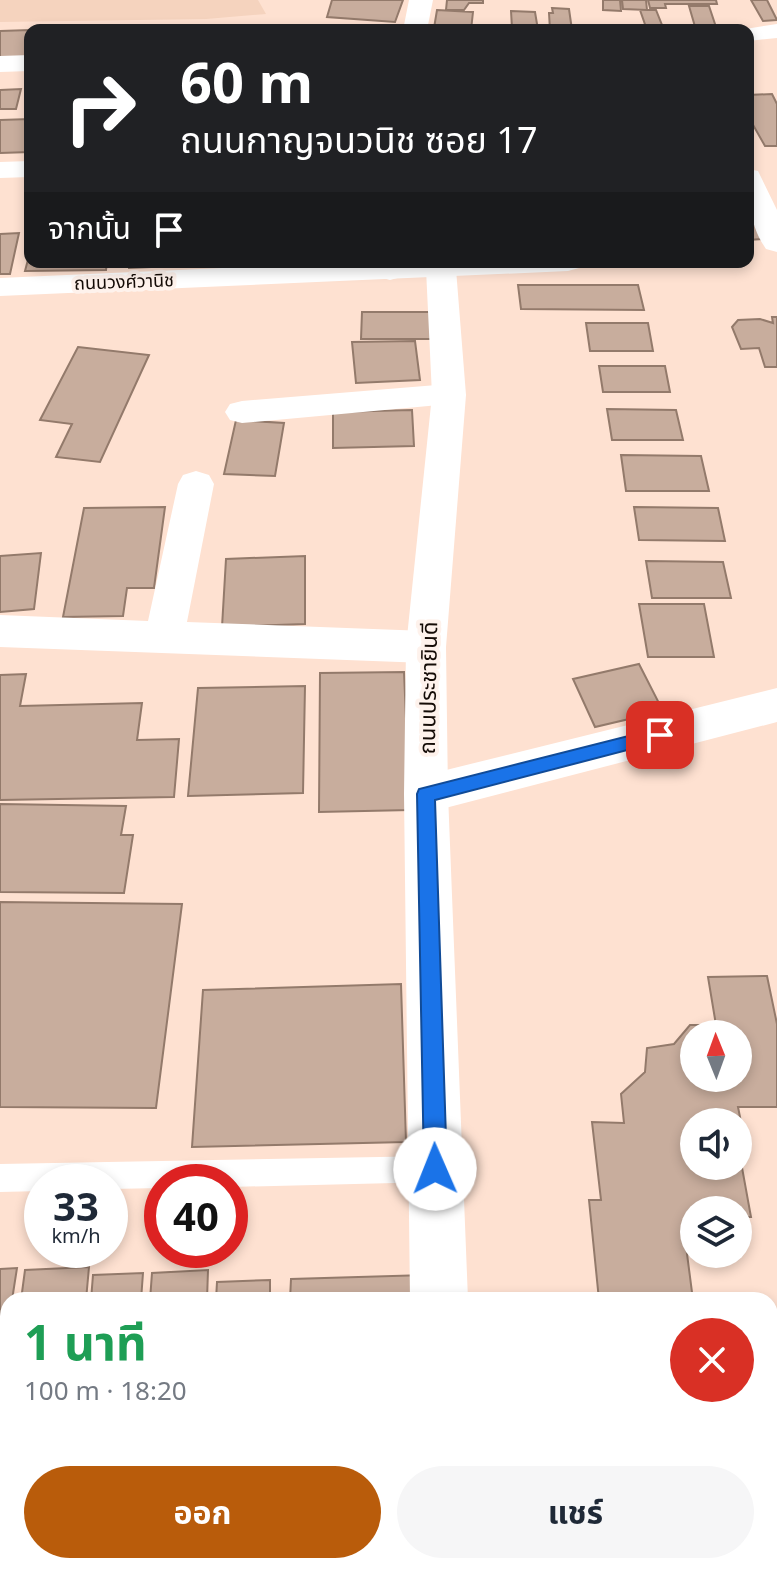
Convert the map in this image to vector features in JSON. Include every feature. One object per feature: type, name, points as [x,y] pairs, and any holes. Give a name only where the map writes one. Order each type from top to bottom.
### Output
[{"type":"street","points":[[416,24],[421,0]]},
{"type":"street","points":[[754,33],[777,31]]},
{"type":"street","points":[[0,64],[24,63]]},
{"type":"street","points":[[0,170],[24,169]]},
{"type":"street","points":[[754,191],[777,243]]},
{"type":"street","points":[[754,253],[777,251]]},
{"type":"street","name":"ถนนวงศ์วานิช","points":[[0,287],[354,268]]},
{"type":"street","name":"ถนนวงศ์วานิช","points":[[424,268],[459,268]]},
{"type":"street","name":"ถนนประชายินดี","points":[[439,1292],[426,794],[426,647],[449,395],[441,269]]},
{"type":"street","points":[[242,412],[449,395]]},
{"type":"street","points":[[164,637],[196,484]]},
{"type":"street","points":[[0,631],[426,647]]},
{"type":"street","points":[[426,794],[777,705]]},
{"type":"lane","points":[[0,1178],[435,1169]]},
{"type":"shaded area","points":[[0,0],[258,0],[266,14],[206,19],[0,22]]},
{"type":"building","points":[[332,0],[403,0],[395,22],[327,17]]},
{"type":"building","points":[[447,0],[483,0],[483,3],[469,3],[464,10],[446,10]]},
{"type":"building","points":[[603,0],[620,0],[621,11],[603,10]]},
{"type":"building","points":[[622,0],[646,0],[647,10],[623,9]]},
{"type":"building","points":[[648,0],[716,0],[717,4],[665,4],[666,8],[650,8]]},
{"type":"building","points":[[751,0],[767,0],[777,20],[763,21]]},
{"type":"building","points":[[689,6],[709,6],[715,24],[694,24]]},
{"type":"building","points":[[552,8],[569,9],[571,24],[550,24],[549,13],[553,13]]},
{"type":"building","points":[[437,10],[473,12],[472,24],[435,24]]},
{"type":"building","points":[[640,10],[656,10],[662,24],[645,24]]},
{"type":"building","points":[[511,11],[535,12],[537,24],[512,24]]},
{"type":"building","points":[[24,30],[24,60],[0,60],[0,31]]},
{"type":"building","points":[[21,89],[16,109],[0,109],[0,90]]},
{"type":"building","points":[[772,94],[777,104],[777,146],[765,146],[754,127],[754,95]]},
{"type":"building","points":[[24,119],[24,152],[0,153],[0,120]]},
{"type":"building","points":[[754,221],[762,239],[754,240]]},
{"type":"building","points":[[19,233],[10,274],[0,274],[0,234]]},
{"type":"building","points":[[26,268],[106,268],[106,270],[25,271]]},
{"type":"building","points":[[518,285],[638,285],[644,310],[521,309]]},
{"type":"building","points":[[362,312],[433,312],[434,339],[361,339]]},
{"type":"building","points":[[772,317],[777,317],[777,367],[765,367],[759,348],[741,349],[732,327],[738,320],[760,319],[773,323]]},
{"type":"building","points":[[586,323],[648,323],[653,351],[590,351]]},
{"type":"building","points":[[415,341],[420,380],[356,383],[352,342]]},
{"type":"building","points":[[78,347],[149,355],[100,462],[56,457],[72,424],[40,420]]},
{"type":"building","points":[[599,366],[665,366],[670,392],[603,392]]},
{"type":"building","points":[[607,409],[676,410],[683,440],[612,440]]},
{"type":"building","points":[[412,410],[414,446],[333,448],[333,412]]},
{"type":"building","points":[[236,420],[284,423],[275,476],[224,474]]},
{"type":"building","points":[[621,455],[701,456],[709,491],[626,491]]},
{"type":"building","points":[[165,507],[154,588],[127,588],[123,616],[63,617],[84,508]]},
{"type":"building","points":[[634,507],[718,508],[725,541],[639,540]]},
{"type":"building","points":[[41,553],[34,609],[0,612],[0,556]]},
{"type":"building","points":[[305,556],[305,624],[222,627],[226,559]]},
{"type":"building","points":[[646,561],[723,562],[731,598],[652,598]]},
{"type":"building","points":[[639,604],[704,604],[714,657],[648,657]]},
{"type":"building","points":[[639,664],[663,711],[595,727],[573,679]]},
{"type":"building","points":[[404,672],[410,810],[319,812],[320,673]]},
{"type":"building","points":[[26,674],[20,706],[142,703],[137,740],[179,739],[174,797],[0,800],[0,675]]},
{"type":"building","points":[[305,686],[303,793],[188,796],[198,688]]},
{"type":"building","points":[[0,804],[126,806],[121,835],[133,835],[124,893],[0,892]]},
{"type":"building","points":[[0,902],[182,904],[156,1108],[0,1107]]},
{"type":"building","points":[[767,976],[777,1024],[777,1107],[680,1108],[680,1180],[744,1180],[747,1196],[680,1196],[680,1268],[689,1268],[692,1292],[598,1292],[589,1200],[601,1200],[592,1122],[624,1123],[621,1094],[645,1072],[647,1048],[674,1044],[680,1037],[680,1092],[752,1092],[752,1020],[715,1020],[708,977]]},
{"type":"building","points":[[401,984],[406,1142],[192,1147],[203,990]]},
{"type":"building","points":[[17,1268],[13,1292],[0,1292],[0,1269]]},
{"type":"building","points":[[89,1268],[87,1292],[22,1292],[25,1270]]},
{"type":"building","points":[[208,1270],[207,1292],[151,1292],[152,1273]]},
{"type":"building","points":[[143,1273],[142,1292],[92,1292],[93,1275]]},
{"type":"building","points":[[426,1275],[427,1292],[290,1292],[291,1279]]},
{"type":"building","points":[[270,1280],[270,1292],[216,1292],[217,1282]]},
{"type":"route","points":[[435,1169],[426,794],[660,735]]}]
